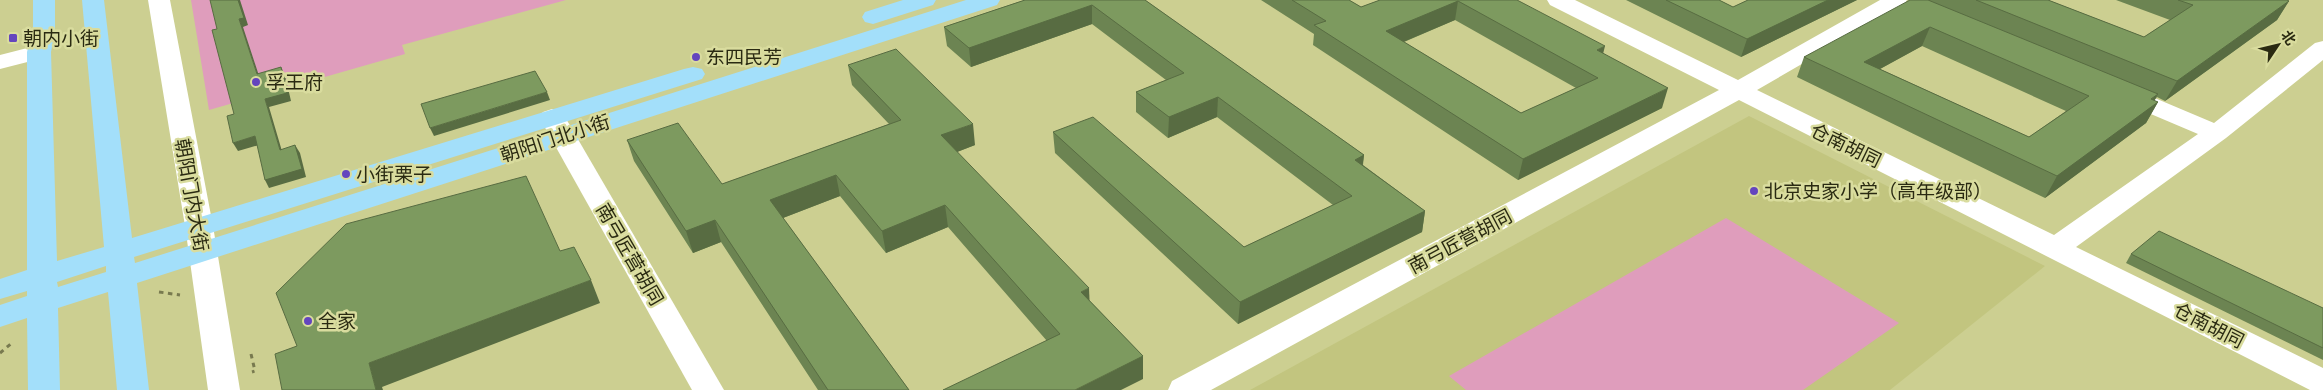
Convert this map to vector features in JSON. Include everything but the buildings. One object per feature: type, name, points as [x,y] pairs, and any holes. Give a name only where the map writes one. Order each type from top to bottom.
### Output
[{"type":"main road","points":[[44,0],[44,30],[39,52],[44,390]]},
{"type":"main road","points":[[92,0],[133,390]]},
{"type":"main road","name":"朝阳门北小街","points":[[42,289],[557,126],[925,0]]},
{"type":"main road","name":"朝阳门北小街","points":[[557,126],[989,0]]},
{"type":"main road","points":[[0,289],[42,289]]},
{"type":"main road","points":[[0,316],[42,289]]},
{"type":"street","name":"朝阳门内大街","points":[[159,0],[201,239],[224,390]]},
{"type":"street","name":"仓南胡同","points":[[1558,0],[1736,91],[2323,382]]},
{"type":"street","name":"南弓匠营胡同","points":[[1184,390],[1736,91],[1903,3]]},
{"type":"street","points":[[2055,248],[2217,133],[2323,48]]},
{"type":"street","points":[[0,62],[39,52]]},
{"type":"street","points":[[2098,84],[2217,133]]},
{"type":"street","name":"南弓匠营胡同","points":[[557,126],[708,390]]},
{"type":"shaded area","name":"孚王府","points":[[191,0],[566,0],[402,45],[405,54],[209,110]]},
{"type":"shaded area","name":"北京史家小学（高年级部）","points":[[1749,116],[2045,266],[1890,390],[1250,390]]},
{"type":"shaded area","points":[[1726,218],[1899,323],[1803,390],[1466,390],[1449,376]]},
{"type":"place","name":"朝内小街","points":[[13,38]]},
{"type":"place","name":"东四民芳","points":[[696,57]]},
{"type":"place","name":"孚王府","points":[[256,82]]},
{"type":"place","name":"小街栗子","points":[[346,174]]},
{"type":"place","name":"北京史家小学（高年级部）","points":[[1754,191]]},
{"type":"place","name":"全家","points":[[308,321]]}]
